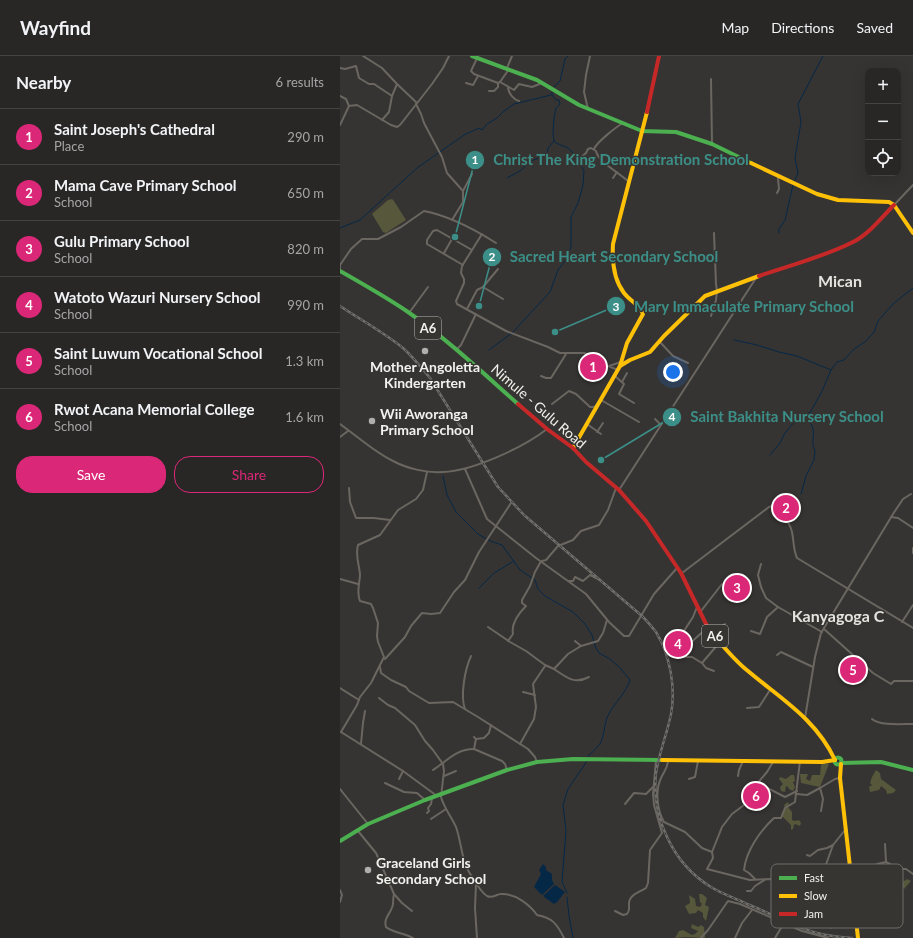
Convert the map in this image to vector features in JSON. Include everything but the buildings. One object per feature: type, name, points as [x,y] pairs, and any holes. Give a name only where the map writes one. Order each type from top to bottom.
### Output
[{"type":"street","points":[[363,56],[382,68],[416,104],[442,157],[447,173],[463,191]]},
{"type":"street","points":[[350,106],[357,105],[395,126],[402,124],[441,72],[449,56]]},
{"type":"street","points":[[472,56],[508,68],[542,83],[588,109],[642,131],[676,132],[712,144],[778,177],[826,197],[838,200],[884,201],[894,205],[913,233]]},
{"type":"street","points":[[489,91],[494,91],[498,87],[499,82],[508,68],[512,56]]},
{"type":"street","points":[[588,109],[584,92],[590,56]]},
{"type":"street","points":[[573,448],[615,376],[620,366],[628,340],[643,314],[639,305],[622,290],[613,262],[613,244],[648,111],[659,56]]},
{"type":"street","points":[[477,57],[471,71],[478,76],[499,82],[514,90],[519,84],[532,87],[542,83]]},
{"type":"street","points":[[340,68],[345,69],[356,66],[360,78],[369,84],[374,84],[392,96]]},
{"type":"street","points":[[466,83],[473,85],[478,76]]},
{"type":"street","points":[[711,79],[712,144]]},
{"type":"street","points":[[382,120],[389,112],[392,96],[397,84]]},
{"type":"street","points":[[508,88],[511,95],[519,101]]},
{"type":"street","points":[[340,96],[346,99],[350,106]]},
{"type":"street","points":[[340,125],[350,106]]},
{"type":"street","points":[[574,164],[586,153],[588,149],[595,148],[615,127],[623,123]]},
{"type":"street","points":[[595,148],[598,156],[630,182]]},
{"type":"street","points":[[613,178],[617,172]]},
{"type":"street","points":[[452,220],[463,202],[463,191],[472,174]]},
{"type":"street","points":[[777,193],[779,189],[778,177]]},
{"type":"street","points":[[482,234],[463,264],[461,270],[464,283],[456,301],[458,304],[506,331],[560,353],[582,353],[589,355],[608,366],[620,366],[630,360],[650,352],[702,298],[717,291],[829,252],[858,240],[913,185]]},
{"type":"street","points":[[340,270],[340,265],[351,249],[362,239],[378,239],[400,227],[422,212],[430,213],[467,226],[496,243]]},
{"type":"street","points":[[463,264],[443,254],[427,243],[431,234],[436,230],[472,250]]},
{"type":"street","points":[[711,316],[715,305],[717,291],[714,233]]},
{"type":"street","points":[[443,254],[452,239]]},
{"type":"street","points":[[467,309],[478,290],[483,288],[498,269]]},
{"type":"street","name":"Nimule - Gulu Road","points":[[340,270],[409,314],[456,350],[547,429],[573,448],[586,462],[618,489],[646,521],[678,567],[712,633],[742,665],[805,718],[818,732],[838,761]]},
{"type":"street","points":[[508,641],[513,634],[512,630],[517,618],[526,606],[521,601],[530,586],[535,572],[558,545],[573,540],[581,531],[599,525],[618,489],[750,285],[758,276]]},
{"type":"street","points":[[409,314],[428,287]]},
{"type":"street","points":[[483,288],[503,299]]},
{"type":"street","points":[[456,350],[461,344],[476,314]]},
{"type":"street","points":[[659,342],[672,356],[688,363]]},
{"type":"street","points":[[541,376],[551,378],[566,354]]},
{"type":"street","points":[[582,368],[589,355]]},
{"type":"street","points":[[608,366],[620,366]]},
{"type":"street","points":[[627,373],[622,382],[624,384],[619,394],[634,403]]},
{"type":"street","points":[[615,376],[622,382]]},
{"type":"street","points":[[552,404],[569,391],[576,394],[590,407],[594,407],[600,402]]},
{"type":"street","points":[[600,402],[639,422]]},
{"type":"street","points":[[655,419],[661,424]]},
{"type":"street","points":[[597,432],[603,423]]},
{"type":"street","points":[[340,424],[393,461],[427,472],[446,472],[465,469],[498,457],[532,441],[547,429]]},
{"type":"street","points":[[587,424],[601,434]]},
{"type":"street","points":[[340,437],[349,430]]},
{"type":"street","points":[[465,469],[485,516],[496,527],[589,597],[607,620],[624,636],[628,636],[656,590],[678,567]]},
{"type":"street","points":[[384,660],[377,636],[378,627],[376,615],[370,604],[360,601],[358,596],[360,574],[357,560],[358,545],[380,535],[398,510],[416,499],[423,490],[427,472]]},
{"type":"street","points":[[349,488],[350,502],[356,518],[390,520]]},
{"type":"street","points":[[805,718],[817,647],[822,632],[891,517],[903,499],[911,494]]},
{"type":"street","points":[[510,503],[479,552],[465,580],[454,592],[440,613],[422,613],[411,626],[405,637],[384,660],[340,731],[440,796],[458,833],[466,866],[476,884],[486,895],[494,897],[503,894],[512,896],[531,908],[537,916],[551,919],[564,938]]},
{"type":"street","points":[[681,573],[772,506],[782,515],[790,527],[797,558],[913,628]]},
{"type":"street","points":[[891,517],[898,518],[913,528]]},
{"type":"street","points":[[913,548],[913,553]]},
{"type":"street","points":[[761,564],[758,575],[761,587],[767,600],[822,632]]},
{"type":"street","points":[[568,581],[573,581],[575,577],[583,581],[590,575],[600,580]]},
{"type":"street","points":[[340,579],[359,584]]},
{"type":"street","points":[[700,612],[722,584]]},
{"type":"street","points":[[680,637],[693,617],[697,602]]},
{"type":"street","points":[[902,622],[913,605]]},
{"type":"street","points":[[751,631],[760,634],[767,617],[778,607]]},
{"type":"street","points":[[554,669],[571,651],[584,644],[591,644],[598,641],[607,620]]},
{"type":"street","points":[[712,633],[726,624]]},
{"type":"street","points":[[488,627],[526,651],[545,666],[554,669],[572,681],[584,680],[589,677]]},
{"type":"street","points":[[681,658],[687,646],[708,627]]},
{"type":"street","points":[[824,628],[879,677],[891,684],[894,681],[913,681]]},
{"type":"street","points":[[575,641],[581,646]]},
{"type":"street","points":[[702,663],[720,642]]},
{"type":"street","points":[[777,655],[781,652],[785,653],[796,660],[814,667]]},
{"type":"street","points":[[466,710],[463,704],[464,685],[471,656]]},
{"type":"street","points":[[678,657],[692,657],[702,663],[706,668],[714,671]]},
{"type":"street","points":[[380,666],[380,670],[386,676],[430,703],[453,702],[491,725],[534,755],[537,762]]},
{"type":"street","points":[[520,744],[534,719],[536,707],[533,684],[545,666]]},
{"type":"street","points":[[340,688],[359,700]]},
{"type":"street","points":[[747,708],[759,707],[770,689]]},
{"type":"street","points":[[523,692],[535,695]]},
{"type":"street","points":[[379,698],[395,708],[415,725],[425,741],[443,764],[444,776],[440,796]]},
{"type":"street","points":[[361,744],[365,711]]},
{"type":"street","points":[[872,719],[884,723],[913,724]]},
{"type":"street","points":[[474,749],[475,738],[484,738],[489,733],[491,725]]},
{"type":"street","points":[[433,770],[443,764],[455,753],[466,749],[474,749],[502,761],[507,770]]},
{"type":"street","points":[[340,841],[368,824],[425,800],[440,796],[507,770],[537,762],[573,759],[838,761],[881,762],[913,770]]},
{"type":"street","points":[[615,911],[623,915],[627,914],[630,911],[629,902],[632,897],[637,892],[644,889],[648,883],[650,850],[662,832],[654,805],[656,760]]},
{"type":"street","points":[[668,760],[667,768],[660,780],[658,790],[658,804],[663,821],[685,832],[702,848],[712,852]]},
{"type":"street","points":[[689,779],[695,777],[698,760]]},
{"type":"street","points":[[738,776],[743,761]]},
{"type":"street","points":[[771,879],[750,880],[708,869],[713,858],[712,852],[722,827],[732,814],[748,802],[757,783],[774,761]]},
{"type":"street","points":[[755,879],[749,872],[744,870],[747,857],[759,833],[773,818],[780,818],[784,809],[795,802],[800,761]]},
{"type":"street","points":[[838,761],[850,864]]},
{"type":"street","points":[[399,778],[403,771]]},
{"type":"street","points":[[444,776],[456,771]]},
{"type":"street","points":[[757,783],[785,797],[797,793],[807,795],[835,779],[840,778]]},
{"type":"street","points":[[385,783],[394,789],[404,792],[418,793],[425,800]]},
{"type":"street","points":[[625,804],[634,793],[646,794],[654,786]]},
{"type":"street","points":[[820,788],[823,801],[821,811]]},
{"type":"street","points":[[340,789],[368,824]]},
{"type":"street","points":[[427,813],[429,811],[428,808],[431,804],[432,798]]},
{"type":"street","points":[[430,819],[446,809]]},
{"type":"street","points":[[826,864],[833,845],[846,828]]},
{"type":"street","points":[[358,831],[376,853],[394,894],[412,912]]},
{"type":"street","points":[[885,844],[886,862]]},
{"type":"street","points":[[807,855],[810,856],[818,850],[833,845]]},
{"type":"street","points":[[876,864],[886,862],[890,864]]},
{"type":"street","points":[[903,869],[906,869],[913,874]]},
{"type":"street","points":[[747,891],[750,892],[755,886],[766,879]]},
{"type":"street","points":[[476,884],[475,908],[477,938]]},
{"type":"street","points":[[340,890],[342,895],[340,902]]},
{"type":"street","points":[[394,894],[393,905],[386,917],[386,927],[390,930],[413,938]]},
{"type":"street","points":[[701,938],[728,901],[740,904],[771,918]]},
{"type":"street","points":[[735,938],[742,923],[752,910]]},
{"type":"street","points":[[775,938],[781,928]]},
{"type":"street","points":[[795,928],[828,938]]},
{"type":"street","points":[[857,928],[858,938]]},
{"type":"green space","points":[[392,199],[406,220],[386,233],[383,232],[372,214],[388,200]]},
{"type":"green space","points":[[823,763],[829,764],[820,787],[801,783],[800,774],[808,774],[806,779],[810,781],[812,775],[820,775],[821,765]]},
{"type":"green space","points":[[876,770],[880,773],[881,779],[896,790],[893,793],[887,794],[886,790],[881,786],[879,790],[870,792],[869,787],[872,785],[870,783]]},
{"type":"green space","points":[[791,775],[794,775],[795,781],[793,782],[795,787],[793,791],[786,786],[785,792],[781,791],[780,787],[783,784],[779,779],[780,777],[786,779]]},
{"type":"green space","points":[[788,802],[788,807],[792,812],[792,820],[799,820],[801,823],[800,826],[795,824],[791,830],[791,825],[781,815],[785,808],[784,805]]},
{"type":"green space","points":[[907,879],[911,881],[904,889],[903,882]]},
{"type":"green space","points":[[699,894],[702,894],[707,898],[705,905],[709,907],[706,921],[703,917],[703,913],[698,910],[696,913],[689,914],[685,906],[690,903],[689,895],[695,899],[696,906],[700,907],[702,904],[700,902]]},
{"type":"green space","points":[[692,924],[698,927],[701,925],[704,927],[705,938],[675,938],[679,931],[683,930],[692,935],[695,934],[698,931],[691,928]]},
{"type":"water","points":[[543,864],[546,867],[546,870],[552,874],[554,884],[542,895],[534,887],[541,874],[539,870]]},
{"type":"water","points":[[555,885],[565,892],[554,904],[543,896]]},
{"type":"waterway","points":[[554,87],[560,81],[565,59],[568,56]]},
{"type":"waterway","points":[[794,182],[798,173],[795,158],[801,122],[798,104],[823,56]]},
{"type":"waterway","points":[[489,350],[512,333],[550,292],[558,270],[567,258],[571,247],[571,217],[578,203],[583,185],[584,171],[576,156],[568,148],[554,141],[554,118],[556,108],[560,104],[559,100],[556,100],[552,95],[552,92]]},
{"type":"waterway","points":[[340,228],[360,220],[417,168],[464,135],[479,128],[482,130],[487,124],[514,104],[551,95]]},
{"type":"waterway","points":[[507,178],[520,171],[531,161],[547,155],[548,148],[554,141]]},
{"type":"waterway","points":[[779,233],[779,229],[785,220],[793,185]]},
{"type":"waterway","points":[[801,494],[806,476],[814,460],[814,434],[810,422],[811,411],[831,370],[837,362],[844,360],[854,349],[865,342],[874,332],[878,321],[893,304],[913,288]]},
{"type":"waterway","points":[[734,340],[797,356],[831,370]]},
{"type":"waterway","points":[[770,455],[795,421],[810,412]]},
{"type":"waterway","points":[[443,476],[447,495],[456,512],[478,534],[490,541],[502,545],[520,570],[535,580],[538,589],[545,596],[573,612],[585,624],[592,635],[599,653],[610,659],[630,680],[626,689],[608,715],[601,742],[588,756]]},
{"type":"waterway","points":[[479,588],[494,573],[514,561]]},
{"type":"waterway","points":[[567,893],[562,882],[566,831],[563,805],[568,789],[587,761]]},
{"type":"waterway","points":[[567,897],[573,938]]},
{"type":"railway","points":[[340,306],[388,337],[403,348],[417,362],[430,378],[498,487],[524,515],[642,616],[656,632],[668,661],[671,672],[673,693],[671,714],[656,773],[655,790],[657,806],[667,838],[686,866],[711,887],[771,915]]},
{"type":"railway","points":[[803,928],[821,934],[852,938]]},
{"type":"traffic: fast","points":[[472,56],[537,80],[579,105],[642,131],[676,132],[712,144],[751,163]]},
{"type":"traffic: fast","points":[[340,271],[391,301],[437,333],[518,404]]},
{"type":"traffic: fast","points":[[838,757],[842,761],[838,765],[834,761],[838,757]]},
{"type":"traffic: fast","points":[[340,841],[368,824],[425,800],[507,770],[537,762],[573,759],[662,760]]},
{"type":"traffic: fast","points":[[841,763],[881,762],[913,770]]},
{"type":"traffic: slow","points":[[620,366],[627,343],[643,314],[639,308],[626,296],[618,282],[613,263],[613,244],[647,112]]},
{"type":"traffic: slow","points":[[751,163],[817,194],[838,200],[889,202],[894,205],[913,233]]},
{"type":"traffic: slow","points":[[573,448],[620,366],[630,360],[650,352],[664,336],[705,296],[759,276]]},
{"type":"traffic: slow","points":[[712,633],[743,667],[808,721],[818,733],[835,760]]},
{"type":"traffic: slow","points":[[662,760],[822,762],[835,760]]},
{"type":"traffic: slow","points":[[841,764],[840,778],[850,864]]},
{"type":"traffic: slow","points":[[857,928],[858,938]]},
{"type":"traffic: jam","points":[[647,112],[659,56]]},
{"type":"traffic: jam","points":[[759,276],[819,256],[859,239],[870,230],[894,205]]},
{"type":"traffic: jam","points":[[518,404],[547,429],[573,448],[586,462],[619,490],[646,521],[681,573],[707,626],[712,633]]},
{"type":"place","name":"Christ The King Demonstration School","points":[[455,237]]},
{"type":"place","name":"Sacred Heart Secondary School","points":[[479,306]]},
{"type":"place","name":"Mary Immaculate Primary School","points":[[555,332]]},
{"type":"place","name":"Mother Angoletta Kindergarten","points":[[425,351]]},
{"type":"place","name":"Saint Joseph's Cathedral","points":[[593,367]]},
{"type":"place","name":"Wii Aworanga Primary School","points":[[372,421]]},
{"type":"place","name":"Saint Bakhita Nursery School","points":[[601,460]]},
{"type":"place","name":"Mama Cave Primary School","points":[[786,508]]},
{"type":"place","name":"Gulu Primary School","points":[[737,588]]},
{"type":"place","name":"Watoto Wazuri Nursery School","points":[[678,644]]},
{"type":"place","name":"Saint Luwum Vocational School","points":[[853,670]]},
{"type":"place","name":"Rwot Acana Memorial College","points":[[756,796]]},
{"type":"place","name":"Graceland Girls Secondary School","points":[[368,870]]},
{"type":"district","name":"Mican","points":[[840,280]]},
{"type":"district","name":"Kanyagoga C","points":[[838,615]]}]
